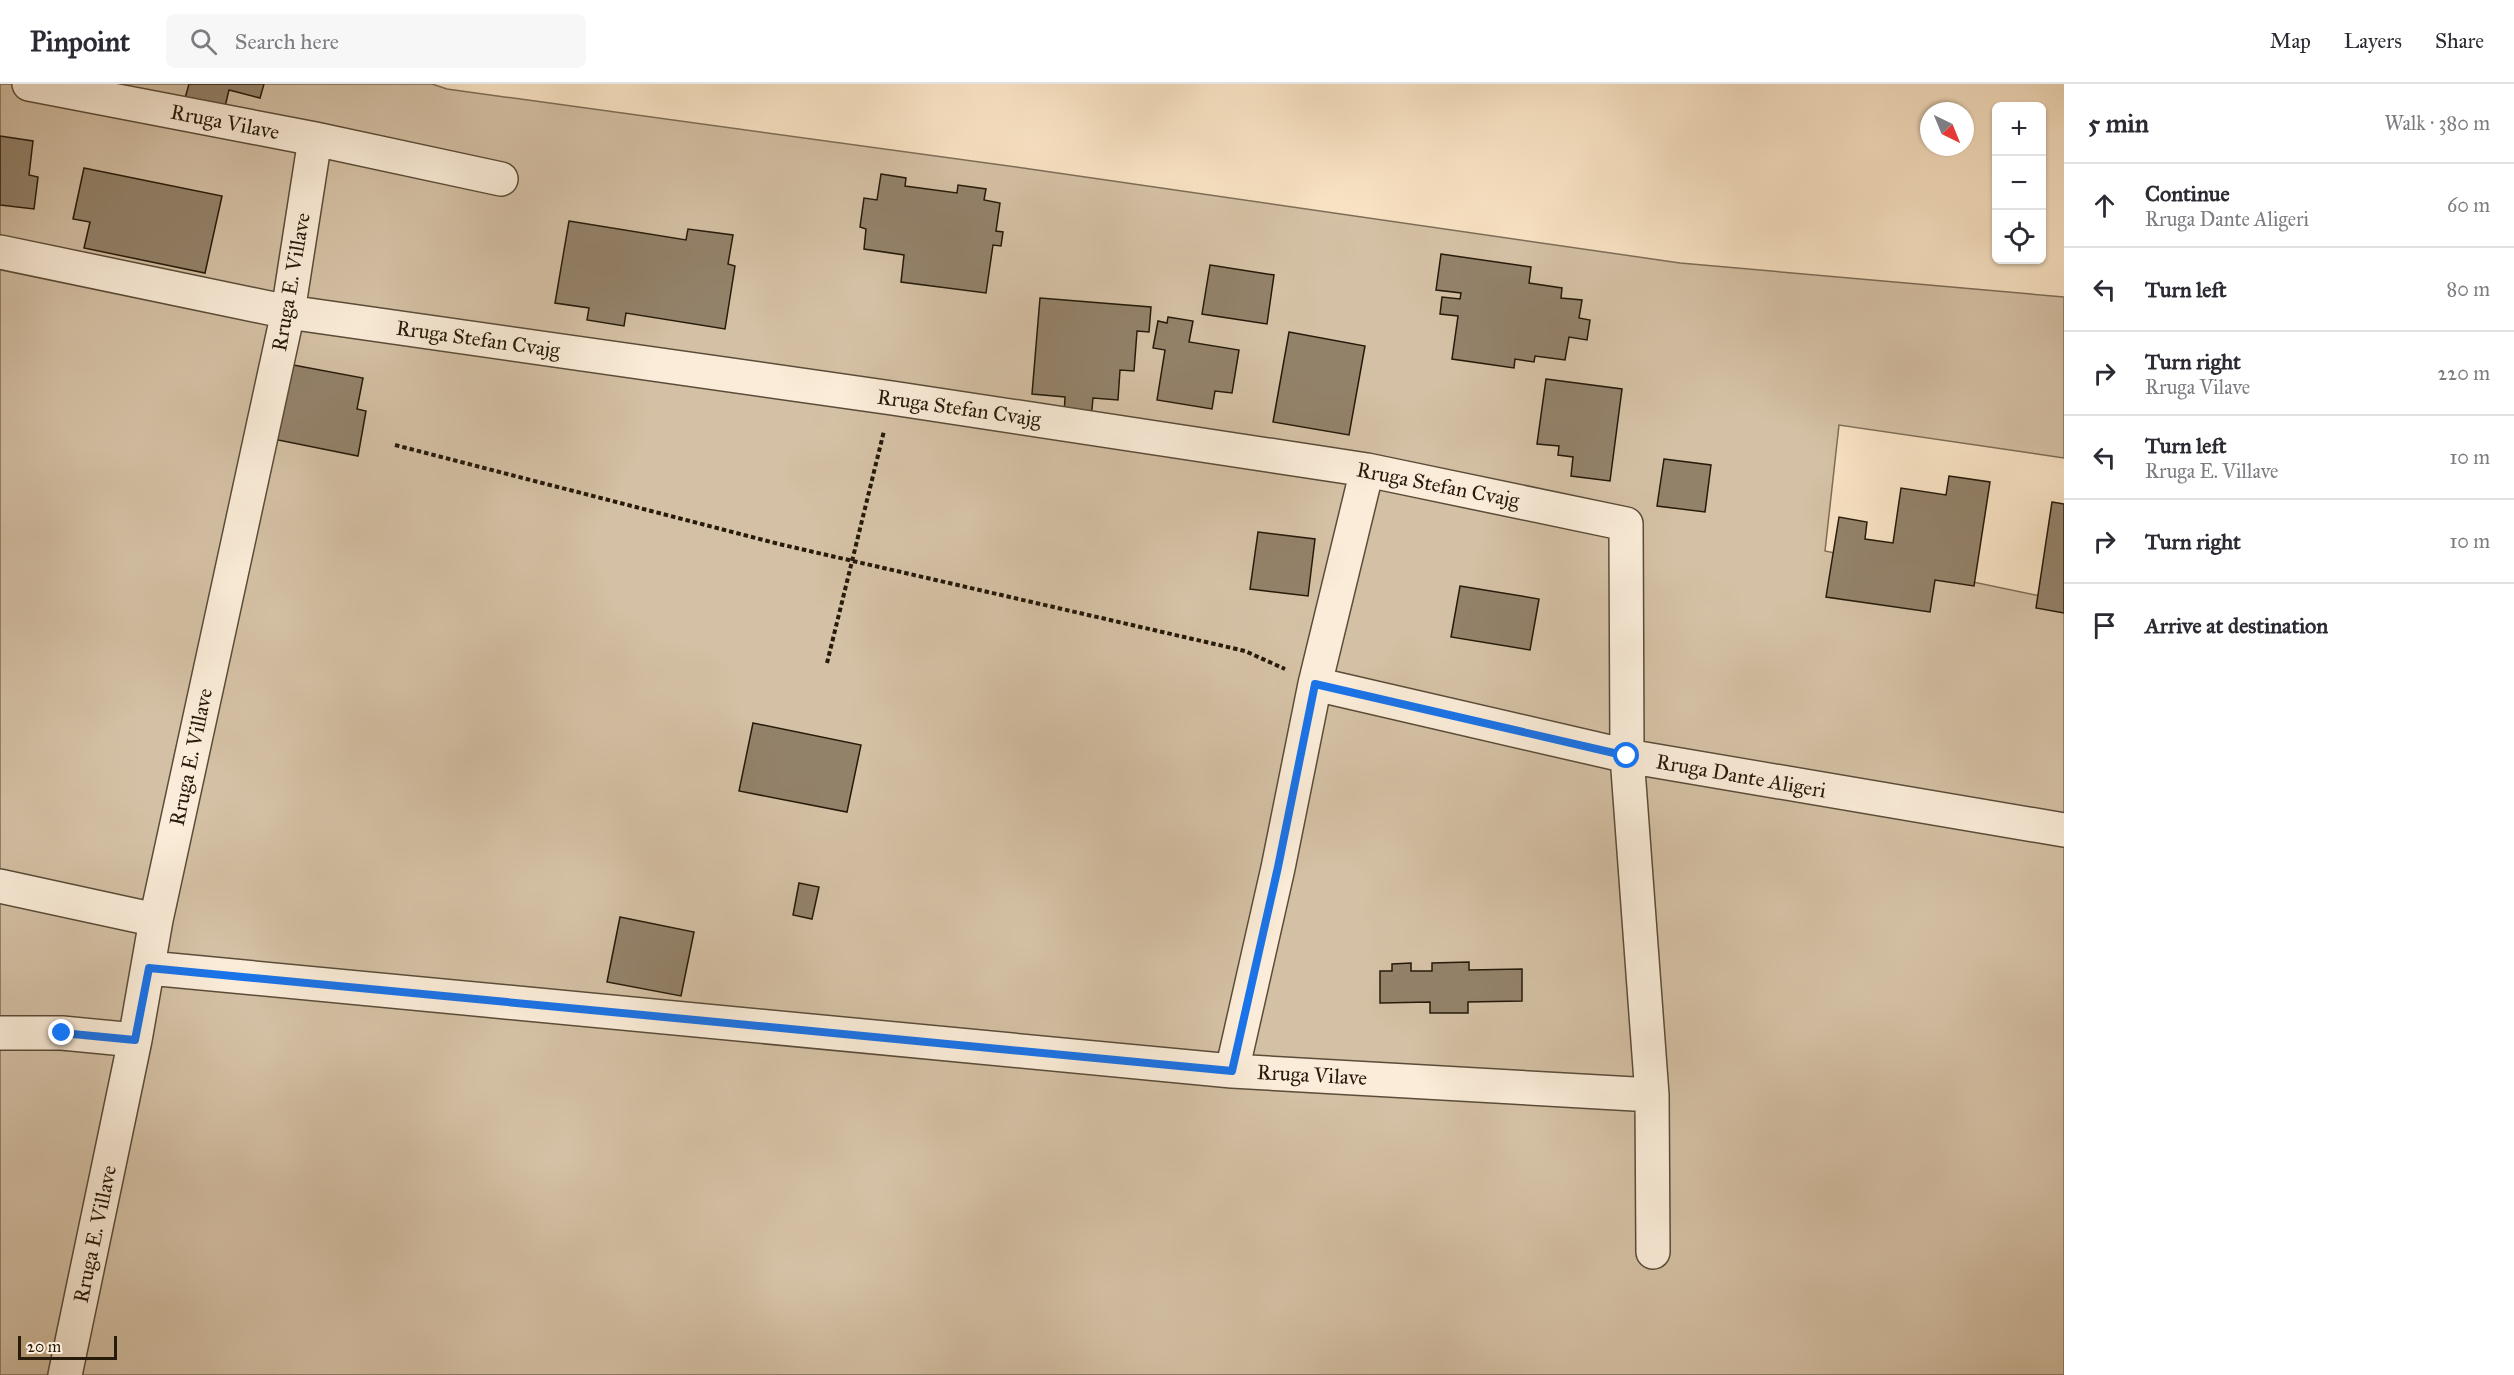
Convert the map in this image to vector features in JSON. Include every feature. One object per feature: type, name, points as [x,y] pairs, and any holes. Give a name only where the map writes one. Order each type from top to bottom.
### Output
[{"type":"street","name":"Rruga Vilave","points":[[29,84],[315,139],[501,178]]},
{"type":"street","name":"Rruga E. Villave","points":[[65,1375],[135,1040],[156,920],[288,312],[315,139]]},
{"type":"street","name":"Rruga Stefan Cvajg","points":[[0,252],[288,312],[892,398],[1367,470],[1626,524],[1627,756]]},
{"type":"street","points":[[1232,1071],[1278,867],[1315,684],[1367,470]]},
{"type":"street","name":"Rruga Dante Aligeri","points":[[1315,684],[1627,756],[2064,830]]},
{"type":"street","points":[[1627,756],[1652,1095],[1653,1252]]},
{"type":"street","points":[[0,886],[156,920]]},
{"type":"street","name":"Rruga Vilave","points":[[149,968],[1232,1071],[1652,1095]]},
{"type":"street","points":[[0,1034],[62,1033],[135,1040]]},
{"type":"path","points":[[827,663],[892,398]]},
{"type":"path","points":[[395,445],[779,544],[1245,651],[1315,684]]},
{"type":"shaded area","points":[[0,84],[432,84],[447,89],[1023,168],[1680,263],[2064,297],[2064,458],[1839,425],[1825,551],[2064,601],[2064,1375],[0,1375]]},
{"type":"building","points":[[189,84],[264,84],[260,98],[229,90],[222,119],[182,109]]},
{"type":"building","points":[[0,136],[33,141],[29,175],[38,177],[34,209],[0,205]]},
{"type":"building","points":[[84,168],[222,196],[205,273],[84,248],[90,222],[73,219]]},
{"type":"building","points":[[881,174],[906,178],[905,186],[957,193],[958,185],[986,189],[984,200],[1000,203],[996,231],[1003,232],[1001,246],[993,245],[986,293],[901,282],[904,255],[864,249],[866,229],[860,227],[864,198],[877,200]]},
{"type":"building","points":[[569,221],[686,240],[688,229],[733,235],[728,264],[735,266],[725,329],[626,313],[624,326],[587,320],[589,308],[555,303]]},
{"type":"building","points":[[1441,254],[1531,267],[1529,283],[1562,288],[1561,298],[1582,300],[1579,318],[1590,320],[1587,340],[1569,337],[1565,360],[1535,356],[1534,362],[1515,359],[1514,368],[1452,359],[1458,316],[1440,314],[1442,297],[1460,299],[1461,293],[1436,290]]},
{"type":"building","points":[[1210,265],[1274,275],[1267,324],[1202,314]]},
{"type":"building","points":[[1040,298],[1151,307],[1149,332],[1137,331],[1134,371],[1120,370],[1118,400],[1093,398],[1091,419],[1064,417],[1065,397],[1032,394]]},
{"type":"building","points":[[1168,317],[1193,321],[1189,342],[1239,350],[1232,393],[1215,391],[1212,409],[1157,400],[1165,350],[1153,348],[1158,321],[1167,323]]},
{"type":"building","points":[[1289,332],[1365,346],[1349,435],[1273,422]]},
{"type":"building","points":[[288,364],[363,378],[357,409],[366,411],[358,456],[273,439]]},
{"type":"building","points":[[1546,379],[1622,389],[1610,481],[1571,476],[1573,457],[1558,455],[1559,446],[1537,444]]},
{"type":"building","points":[[1664,459],[1711,465],[1705,512],[1657,506]]},
{"type":"building","points":[[1949,476],[1990,482],[1974,586],[1935,580],[1930,612],[1826,597],[1839,517],[1867,522],[1865,539],[1893,543],[1901,488],[1946,495]]},
{"type":"building","points":[[2052,502],[2064,504],[2064,613],[2036,608]]},
{"type":"building","points":[[1258,532],[1315,539],[1308,596],[1250,589]]},
{"type":"building","points":[[1460,586],[1539,599],[1530,650],[1451,637]]},
{"type":"building","points":[[753,723],[861,745],[847,812],[739,791]]},
{"type":"building","points":[[799,883],[819,887],[812,919],[793,915]]},
{"type":"building","points":[[620,917],[694,932],[681,996],[607,982]]},
{"type":"building","points":[[1469,962],[1469,970],[1522,969],[1522,1001],[1468,1002],[1468,1013],[1430,1013],[1430,1002],[1380,1003],[1380,971],[1392,971],[1392,964],[1411,963],[1411,971],[1432,971],[1432,963]]},
{"type":"route","points":[[62,1033],[135,1040],[149,968],[1232,1071],[1278,867],[1315,684],[1627,756]]}]
